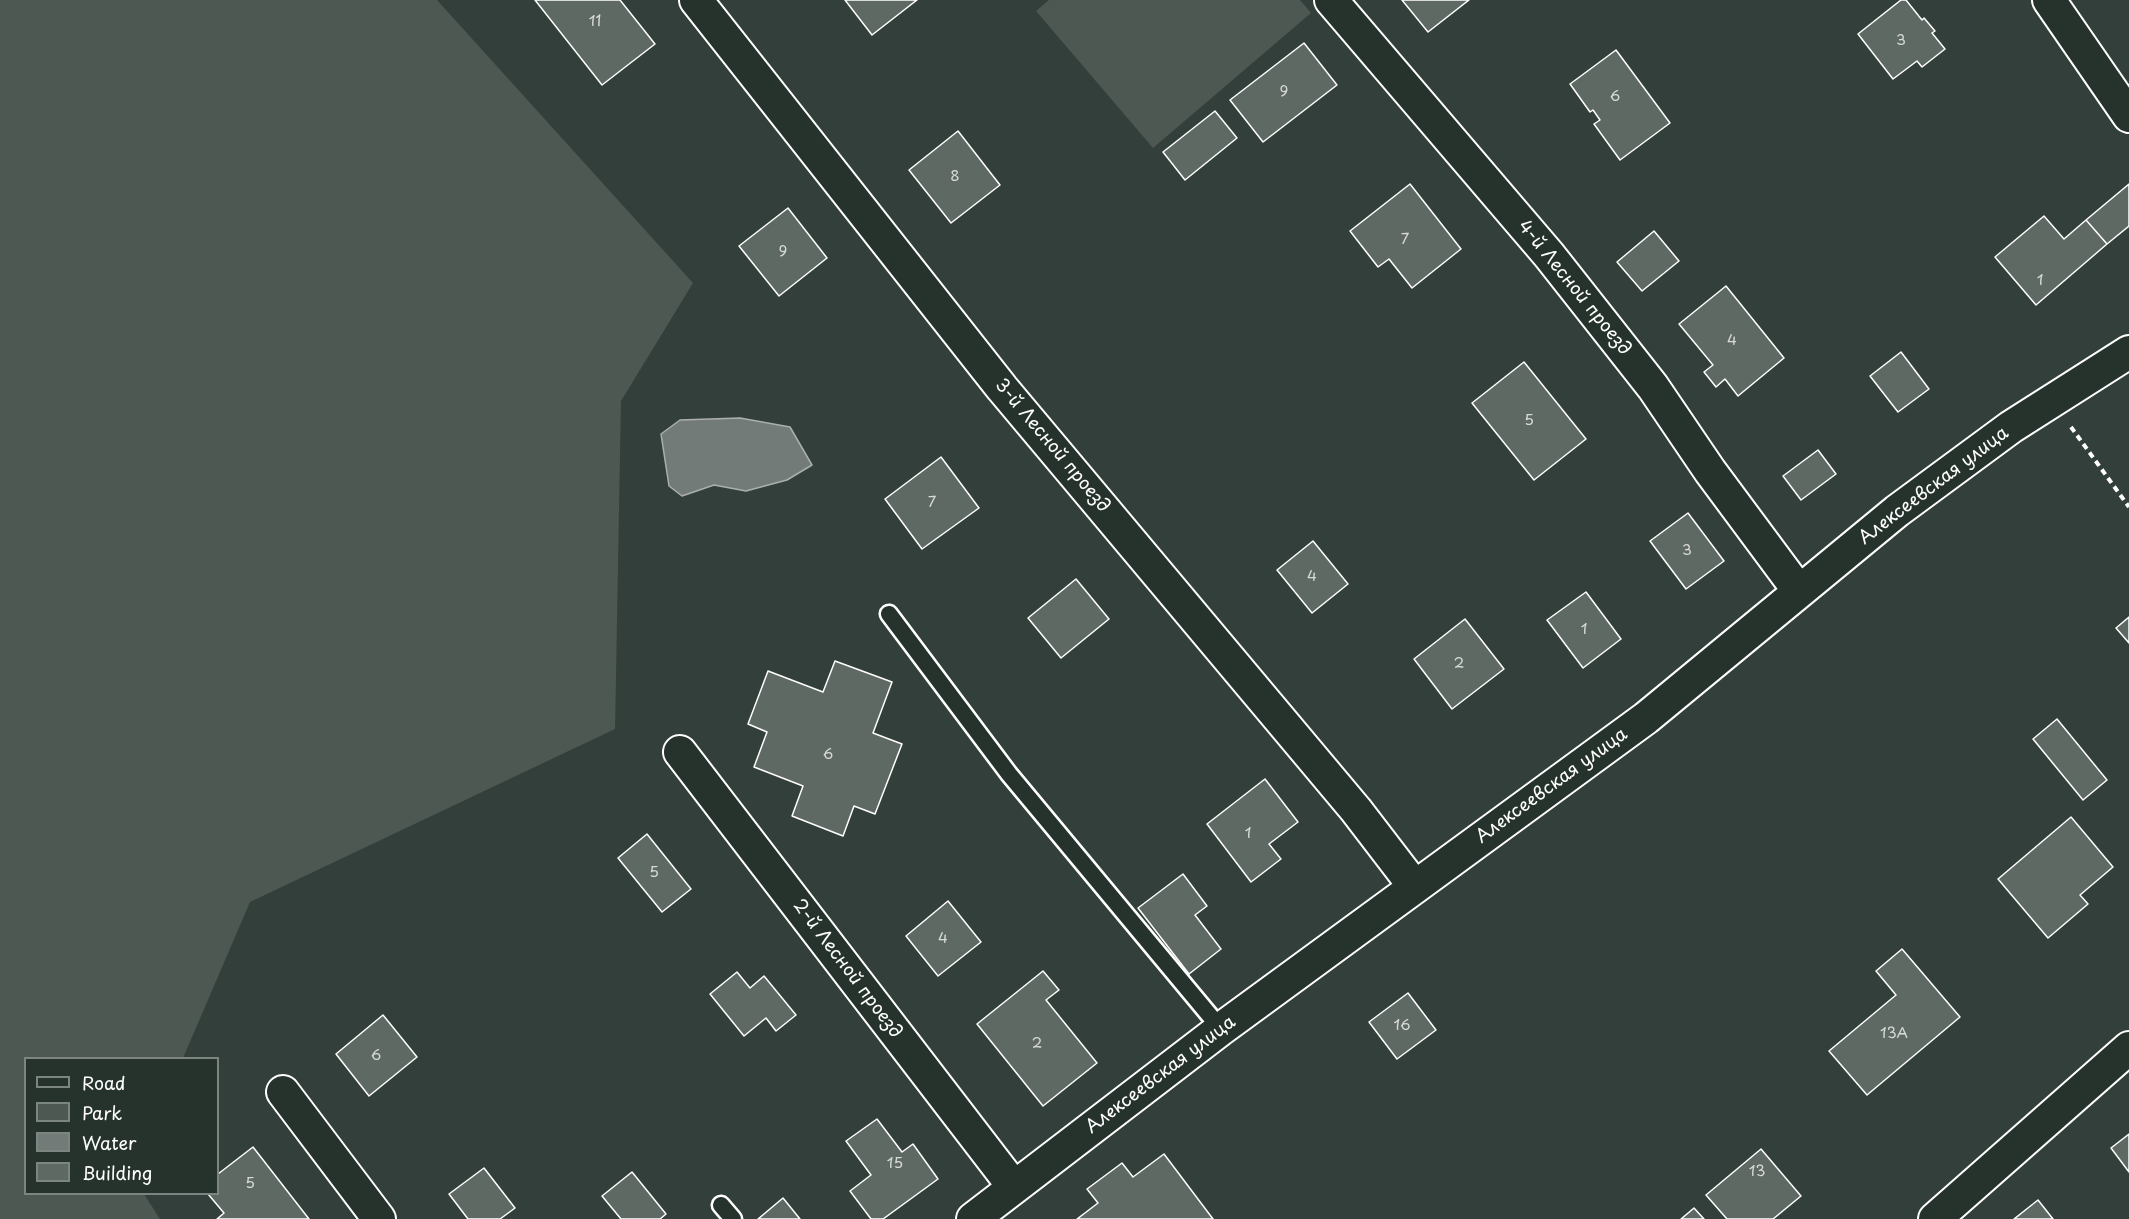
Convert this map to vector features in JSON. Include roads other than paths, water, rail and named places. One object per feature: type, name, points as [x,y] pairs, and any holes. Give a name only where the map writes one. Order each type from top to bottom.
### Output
[{"type":"street","name":"3-й Лесной проезд","points":[[696,0],[1002,388],[1356,810],[1414,886]]},
{"type":"street","name":"4-й Лесной проезд","points":[[1331,0],[1556,264],[1653,387],[1710,471],[1799,591]]},
{"type":"street","points":[[2049,0],[2129,116]]},
{"type":"street","name":"Алексеевская улица","points":[[973,1219],[1221,1029],[1646,718],[1897,511],[2011,427],[2129,352]]},
{"type":"street","name":"2-й Лесной проезд","points":[[680,752],[1014,1187]]},
{"type":"street","points":[[1935,1219],[2129,1048]]},
{"type":"street","points":[[283,1092],[379,1219]]},
{"type":"lane","points":[[889,614],[1009,774],[1221,1029]]},
{"type":"lane","points":[[722,1204],[733,1219]]},
{"type":"water","points":[[740,418],[790,427],[812,465],[787,480],[746,491],[714,485],[682,496],[669,486],[661,434],[680,420]]}]
